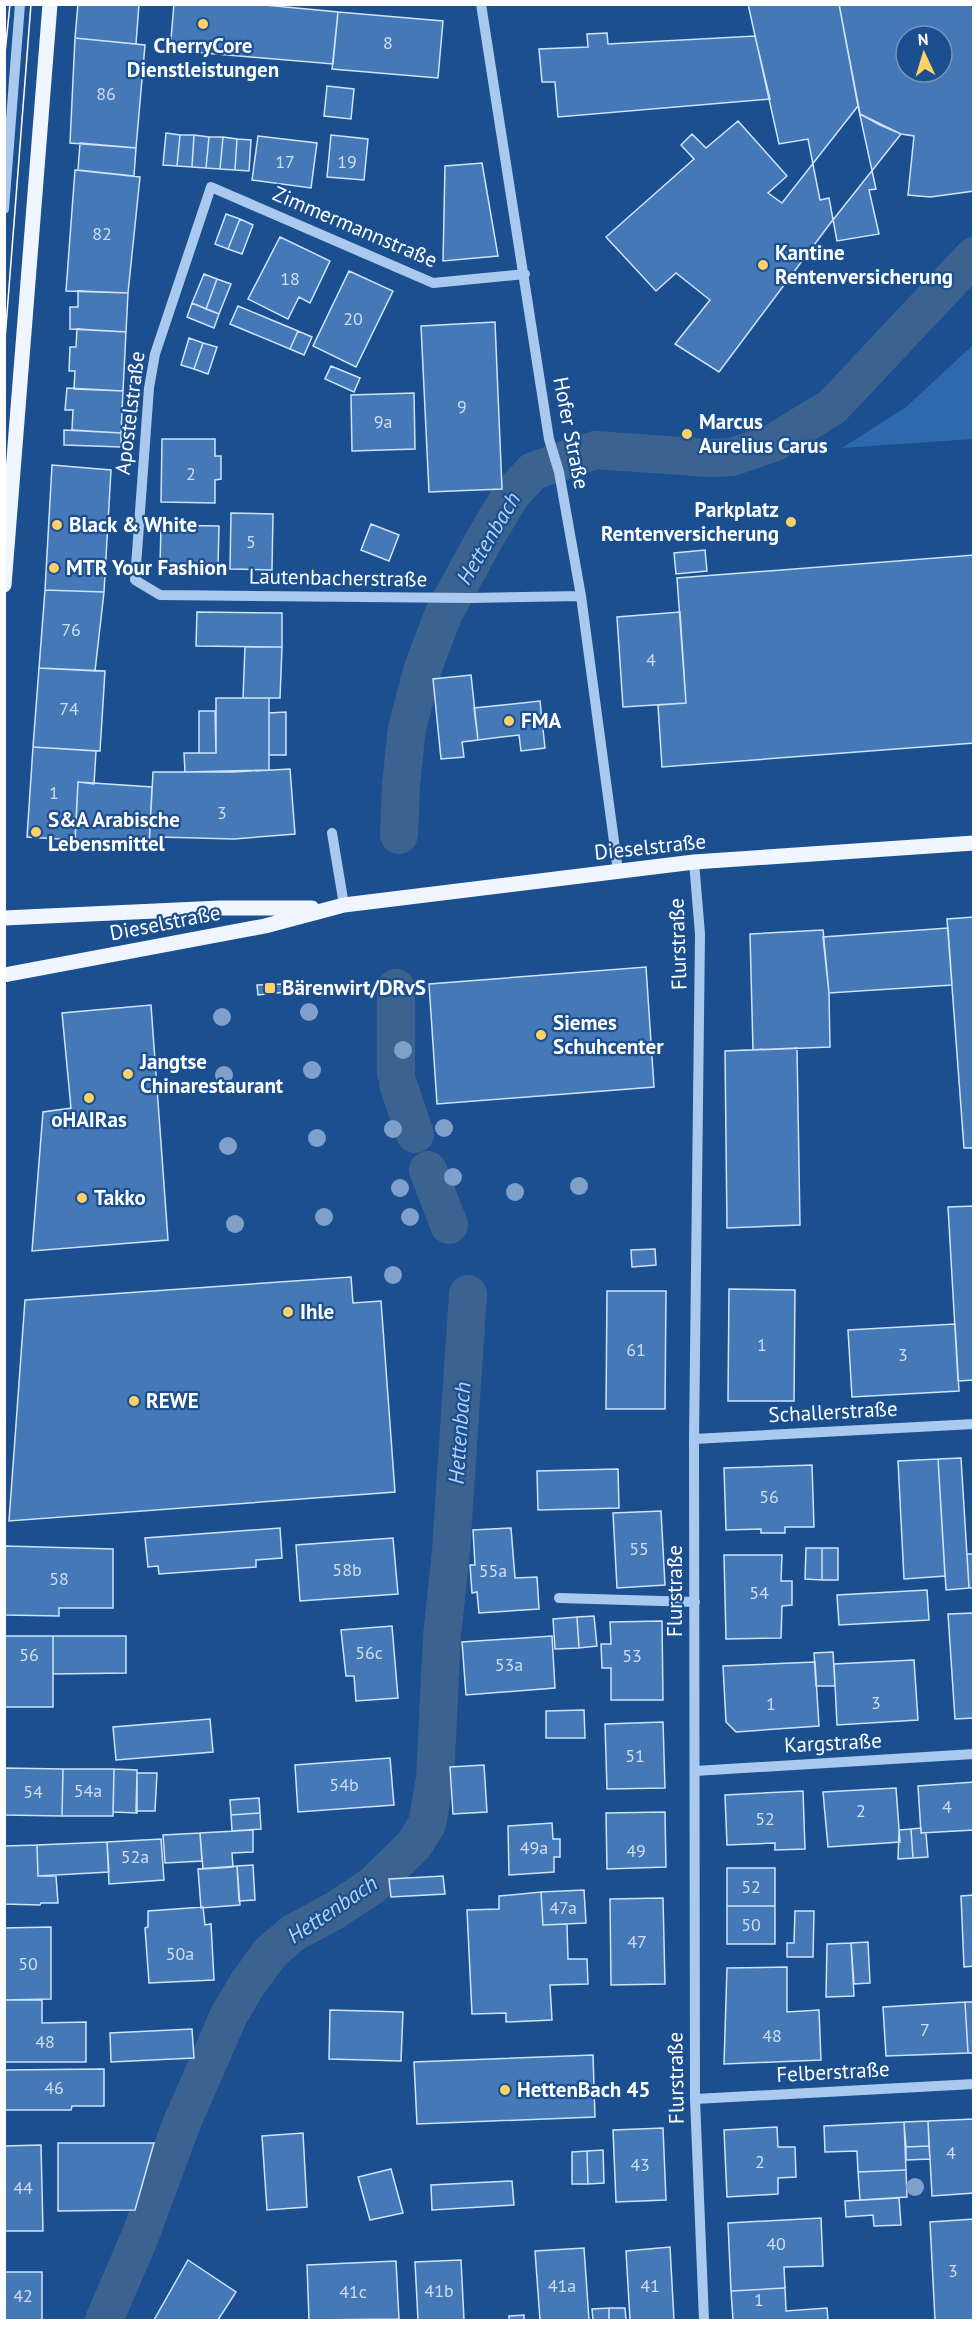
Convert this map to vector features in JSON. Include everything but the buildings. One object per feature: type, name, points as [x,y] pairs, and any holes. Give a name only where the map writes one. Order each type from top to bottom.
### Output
[{"type":"main road","points":[[4,585],[50,4]]},
{"type":"main road","name":"Dieselstraße","points":[[4,918],[220,908],[338,906],[694,862],[974,843]]},
{"type":"main road","name":"Dieselstraße","points":[[4,975],[265,926],[338,906]]},
{"type":"street","points":[[4,209],[20,4]]},
{"type":"street","name":"Hofer Straße","points":[[481,4],[549,439],[559,472],[581,596],[618,870]]},
{"type":"street","name":"Zimmermannstraße","points":[[211,187],[433,283],[525,274]]},
{"type":"street","name":"Apostelstraße","points":[[135,580],[148,388],[155,354],[211,187]]},
{"type":"street","name":"Lautenbacherstraße","points":[[135,580],[160,595],[418,598],[581,596]]},
{"type":"street","points":[[332,833],[338,906]]},
{"type":"street","name":"Flurstraße","points":[[694,862],[700,934],[694,1439],[695,2099],[704,2320]]},
{"type":"street","name":"Schallerstraße","points":[[694,1439],[974,1424]]},
{"type":"street","points":[[559,1598],[694,1602]]},
{"type":"street","name":"Kargstraße","points":[[694,1771],[974,1754]]},
{"type":"street","name":"Felberstraße","points":[[695,2099],[974,2084]]},
{"type":"shaded area","points":[[973,345],[973,439],[842,448],[906,407]]},
{"type":"waterway","name":"Hettenbach","points":[[399,835],[401,784],[407,728],[423,668],[443,615],[485,538],[511,495],[533,471],[595,450],[710,458],[732,457],[773,443],[832,407],[974,256]]},
{"type":"waterway","name":"Hettenbach","points":[[396,988],[396,1073]]},
{"type":"waterway","name":"Hettenbach","points":[[398,1084],[415,1134]]},
{"type":"waterway","name":"Hettenbach","points":[[428,1170],[449,1225]]},
{"type":"waterway","name":"Hettenbach","points":[[104,2320],[139,2239],[181,2125],[229,2015],[248,1983],[270,1953],[293,1933],[334,1911],[372,1886],[414,1845],[427,1824],[435,1779],[442,1636],[451,1551],[468,1294]]},
{"type":"tram line","points":[[4,63],[10,4]]},
{"type":"tram line","points":[[4,352],[31,4]]},
{"type":"place","name":"CherryCore Dienstleistungen","points":[[203,24]]},
{"type":"place","name":"Kantine Rentenversicherung","points":[[763,265]]},
{"type":"place","name":"Marcus Aurelius Carus","points":[[687,434]]},
{"type":"place","name":"Parkplatz Rentenversicherung","points":[[791,522]]},
{"type":"place","name":"Black & White","points":[[57,525]]},
{"type":"place","name":"MTR Your Fashion","points":[[54,568]]},
{"type":"place","name":"FMA","points":[[509,721]]},
{"type":"place","name":"S&A Arabische Lebensmittel","points":[[36,832]]},
{"type":"place","name":"Bärenwirt/DRvS","points":[[270,988]]},
{"type":"place","name":"Siemes Schuhcenter","points":[[541,1035]]},
{"type":"place","name":"Jangtse Chinarestaurant","points":[[128,1074]]},
{"type":"place","name":"oHAIRas","points":[[89,1098]]},
{"type":"place","name":"Takko","points":[[82,1198]]},
{"type":"place","name":"Ihle","points":[[288,1312]]},
{"type":"place","name":"REWE","points":[[134,1401]]},
{"type":"place","name":"HettenBach 45","points":[[505,2090]]}]
